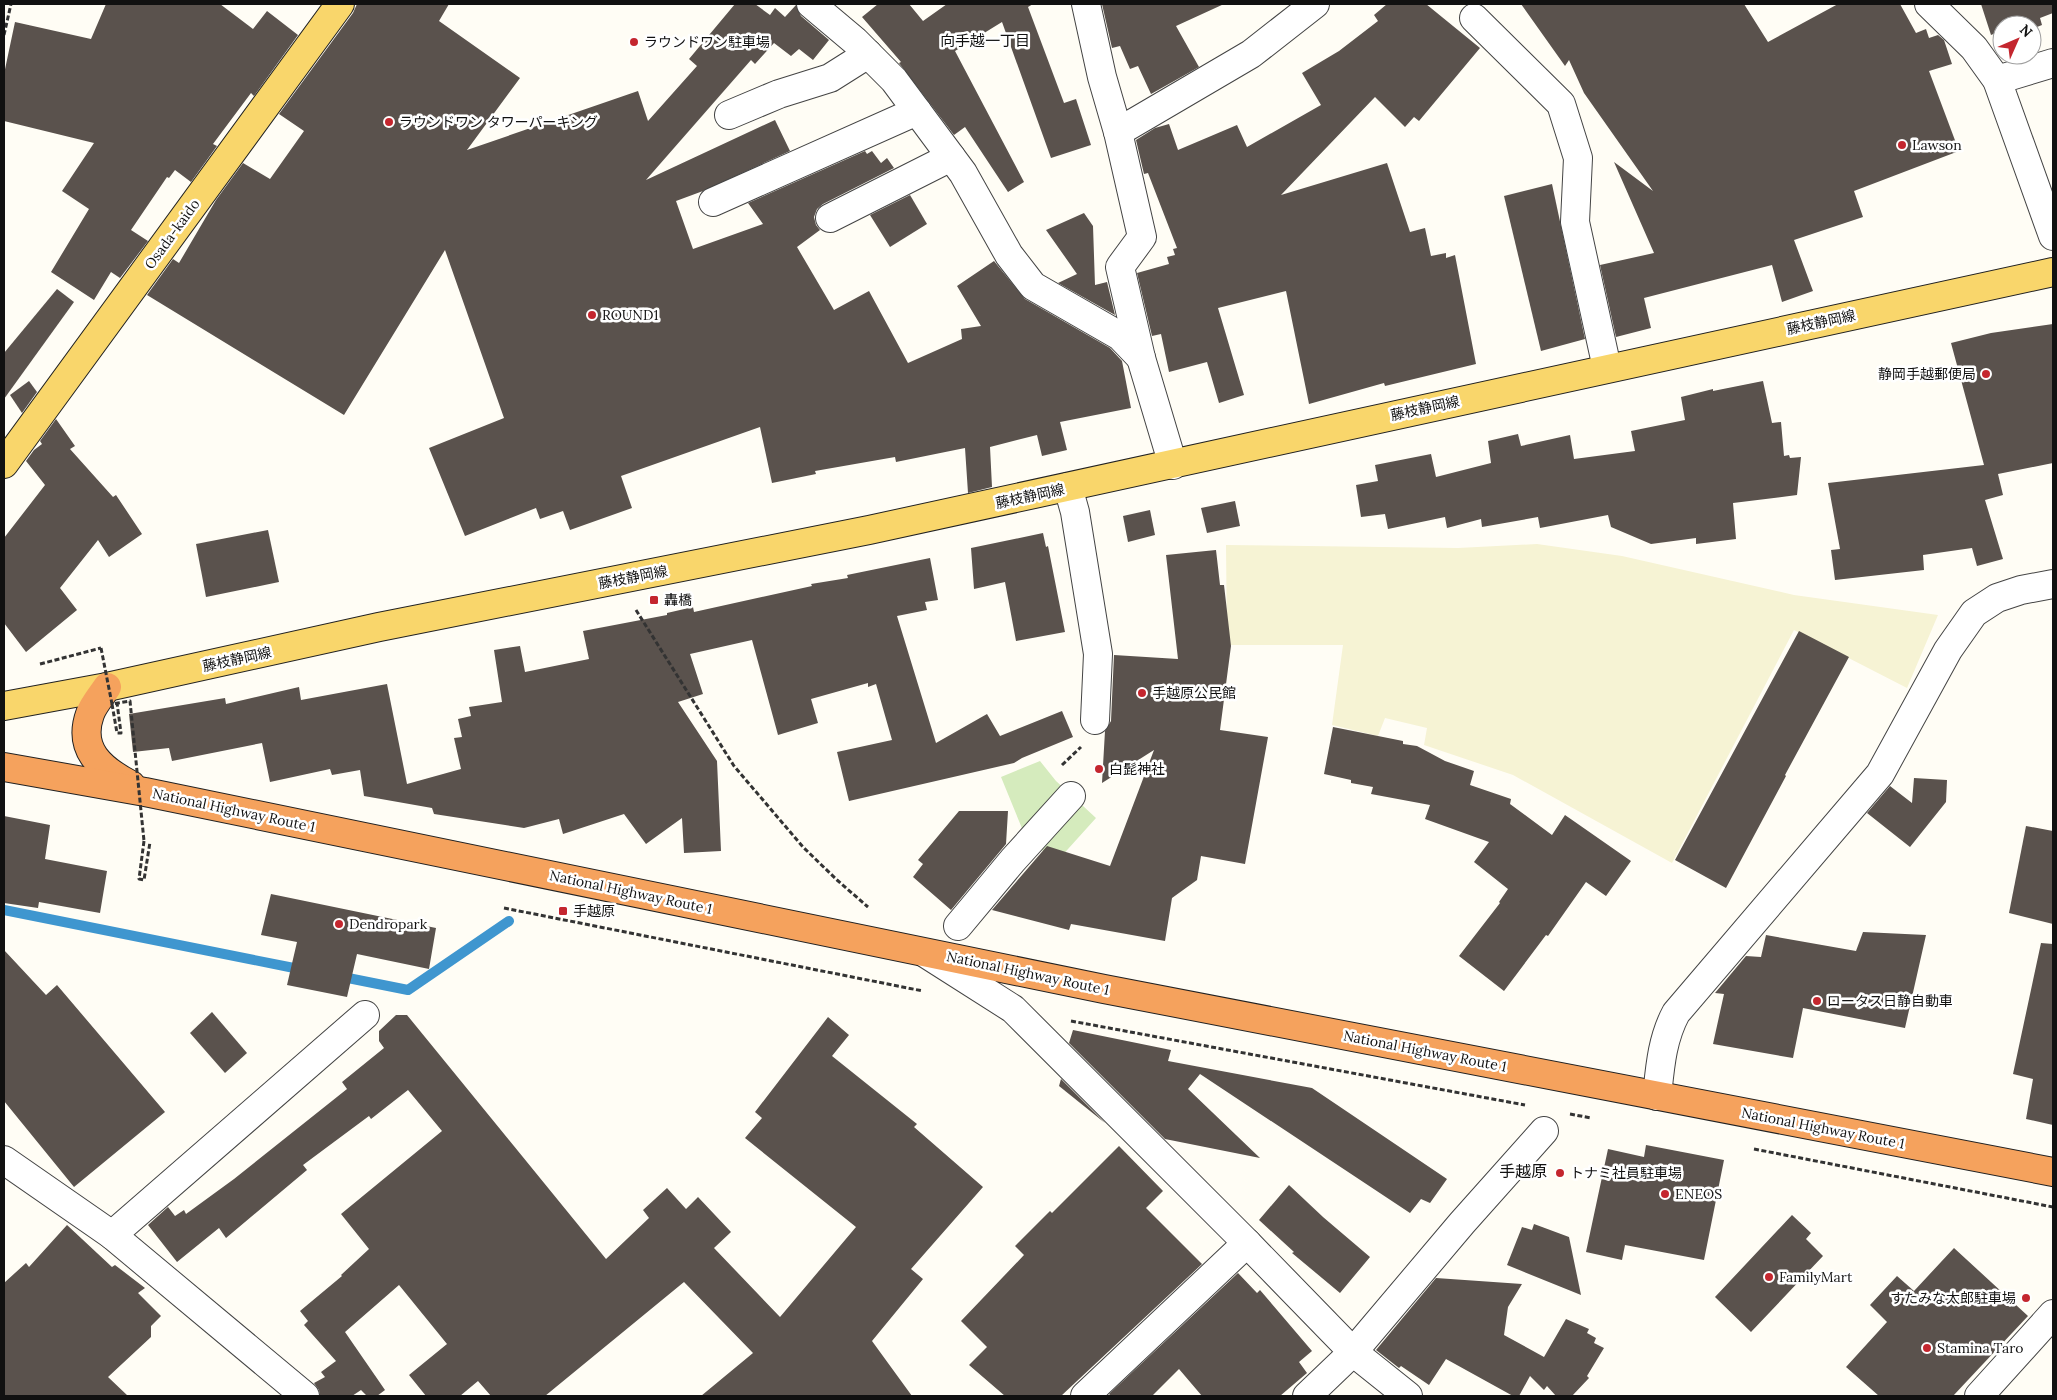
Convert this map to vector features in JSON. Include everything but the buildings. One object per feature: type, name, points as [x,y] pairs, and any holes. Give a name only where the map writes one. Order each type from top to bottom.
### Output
[{"type":"highway","points":[[112,698],[90,713],[86,729],[89,747],[99,765],[117,778],[145,792]]},
{"type":"highway","name":"National Highway Route 1","points":[[4,767],[145,792],[1104,989],[2053,1172]]},
{"type":"main road","name":"Osada-kaido","points":[[4,464],[340,4]]},
{"type":"main road","name":"藤枝静岡線","points":[[4,706],[112,698],[379,628],[850,534],[2053,272]]},
{"type":"street","points":[[811,4],[868,54],[894,80],[951,156],[972,188],[1008,255],[1033,286],[1120,336],[1141,358]]},
{"type":"street","points":[[1086,4],[1102,77],[1118,132],[1142,237],[1120,267],[1141,358],[1173,465]]},
{"type":"street","points":[[1118,132],[1251,54],[1315,4]]},
{"type":"street","points":[[1928,4],[1974,48],[1997,80],[2053,236]]},
{"type":"street","points":[[1474,18],[1561,104],[1578,158],[1575,222],[1607,368]]},
{"type":"street","points":[[729,116],[779,94],[830,78],[868,54]]},
{"type":"street","points":[[1997,80],[2053,63]]},
{"type":"street","points":[[713,202],[917,111]]},
{"type":"street","points":[[830,218],[951,156]]},
{"type":"street","points":[[1068,487],[1075,512],[1098,654],[1096,720]]},
{"type":"street","points":[[1657,1096],[1660,1065],[1668,1029],[1676,1013],[1880,774],[1948,650],[1974,613],[1997,598],[2021,590],[2053,584]]},
{"type":"street","points":[[958,926],[1013,860],[1072,796]]},
{"type":"street","points":[[921,950],[1013,1009],[1353,1352],[1408,1396]]},
{"type":"street","points":[[112,1235],[365,1015]]},
{"type":"street","points":[[1307,1396],[1353,1352],[1462,1223],[1544,1131]]},
{"type":"street","points":[[4,1160],[112,1235],[306,1396]]},
{"type":"street","points":[[1085,1396],[1247,1243]]},
{"type":"street","points":[[1979,1396],[2053,1314]]},
{"type":"path","points":[[4,35],[11,4]]},
{"type":"path","points":[[636,610],[734,766],[770,811],[803,847],[869,908]]},
{"type":"path","points":[[40,664],[101,648],[121,733],[117,733],[112,698]]},
{"type":"path","points":[[112,698],[130,701],[144,841],[138,879],[144,880],[150,842]]},
{"type":"path","points":[[1058,768],[1082,746],[1096,720]]},
{"type":"path","points":[[504,908],[925,991]]},
{"type":"path","points":[[1065,1020],[1529,1106]]},
{"type":"path","points":[[1568,1113],[1597,1119]]},
{"type":"path","points":[[1752,1149],[2053,1207]]},
{"type":"shaded area","points":[[1537,544],[1622,556],[1794,595],[1938,615],[1907,688],[1794,630],[1672,863],[1513,775],[1424,745],[1427,728],[1385,718],[1378,736],[1332,725],[1343,645],[1227,645],[1226,545],[1458,548]]},
{"type":"green space","points":[[1040,761],[1056,781],[1096,818],[1059,859],[1028,843],[1001,777]]},
{"type":"waterway","points":[[4,910],[304,970]]},
{"type":"waterway","points":[[338,976],[408,990],[509,921]]},
{"type":"place","name":"ラウンドワン駐車場","points":[[634,42]]},
{"type":"place","name":"ラウンドワン タワーパーキング","points":[[389,122]]},
{"type":"place","name":"Lawson","points":[[1902,145]]},
{"type":"place","name":"ROUND1","points":[[592,315]]},
{"type":"place","name":"静岡手越郵便局","points":[[1986,374]]},
{"type":"place","name":"轟橋","points":[[654,600]]},
{"type":"place","name":"手越原公民館","points":[[1142,693]]},
{"type":"place","name":"白髭神社","points":[[1099,769]]},
{"type":"place","name":"手越原","points":[[563,911]]},
{"type":"place","name":"Dendropark","points":[[339,924]]},
{"type":"place","name":"ロータス日静自動車","points":[[1817,1001]]},
{"type":"place","name":"トナミ社員駐車場","points":[[1560,1173]]},
{"type":"place","name":"ENEOS","points":[[1665,1194]]},
{"type":"place","name":"FamilyMart","points":[[1769,1277]]},
{"type":"place","name":"すたみな太郎駐車場","points":[[2026,1298]]},
{"type":"place","name":"Stamina Taro","points":[[1927,1348]]},
{"type":"district","name":"向手越一丁目","points":[[985,41]]},
{"type":"district","name":"手越原","points":[[1523,1171]]}]
